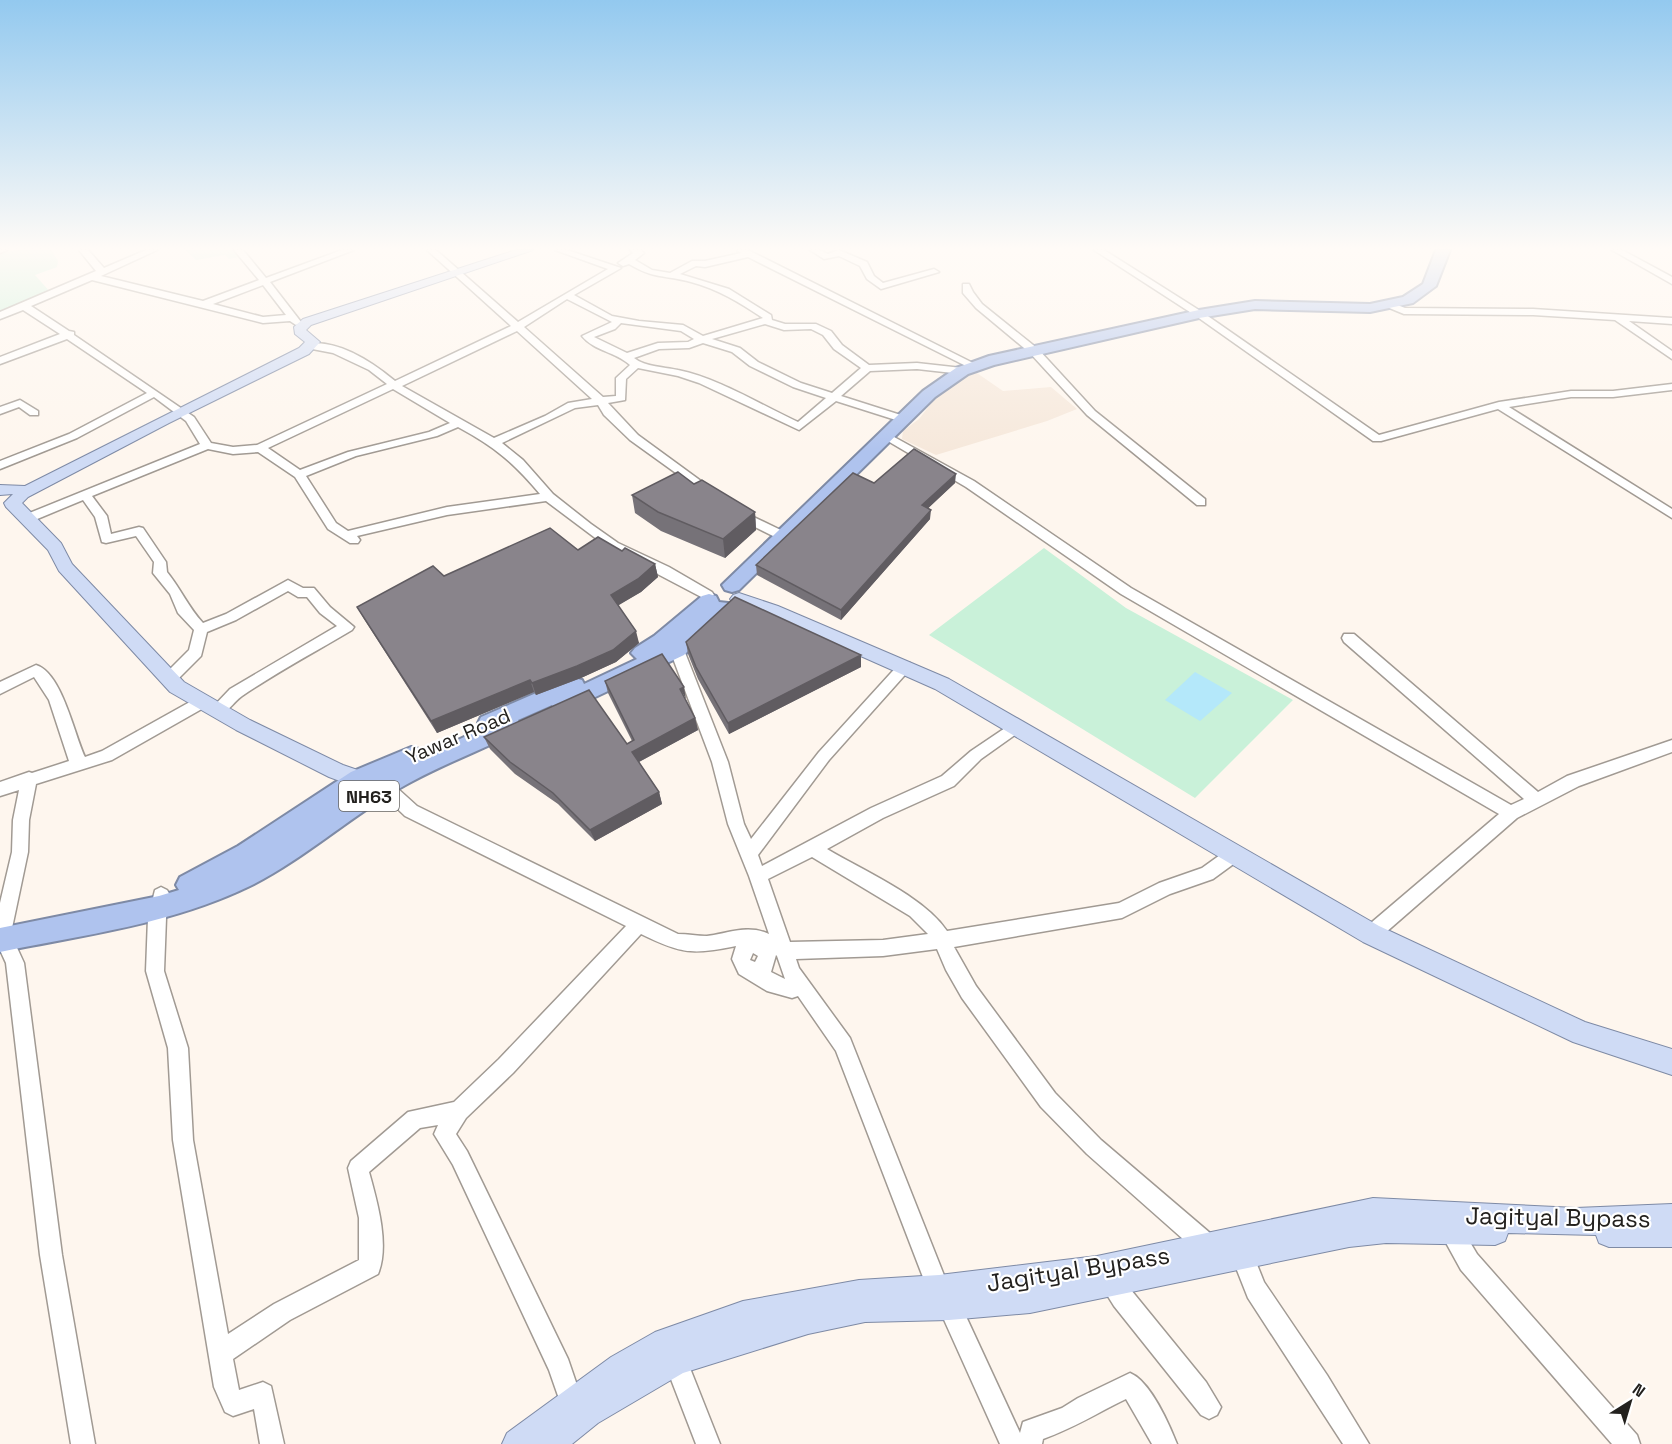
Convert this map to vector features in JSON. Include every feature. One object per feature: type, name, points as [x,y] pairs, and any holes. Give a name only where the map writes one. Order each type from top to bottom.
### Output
[{"type":"highway","name":"NH63","points":[[2,934],[206,893],[241,878],[283,854],[362,777],[669,646],[722,598],[885,435],[943,382],[968,369],[1034,351],[1184,317]]},
{"type":"main road","points":[[321,317],[307,322],[296,322],[301,334],[313,342],[311,346],[180,412],[6,494],[55,547],[65,567],[177,687],[210,706],[362,777]]},
{"type":"main road","points":[[722,598],[772,610],[942,684],[1371,934],[1582,1033],[1672,1062]]},
{"type":"main road","name":"Jagityal Bypass","points":[[518,1444],[671,1351],[808,1319],[865,1308],[944,1298],[1097,1270],[1373,1212],[1576,1222],[1671,1231]]},
{"type":"main road","name":"Jagityal Bypass","points":[[944,1298],[1030,1298],[1377,1230],[1671,1231]]},
{"type":"main road","name":"Jagityal Bypass","points":[[547,1444],[579,1408]]},
{"type":"street","points":[[43,317],[70,334],[180,412],[201,432],[207,445]]},
{"type":"street","points":[[253,317],[296,322]]},
{"type":"street","points":[[293,317],[296,322]]},
{"type":"street","points":[[507,317],[601,400],[606,411],[635,437],[729,507],[783,536]]},
{"type":"street","points":[[27,519],[207,445],[224,451],[244,452],[260,448],[518,327],[534,317]]},
{"type":"street","points":[[608,317],[683,328],[701,339],[736,350],[754,364],[797,385],[903,419]]},
{"type":"street","points":[[766,321],[768,317]]},
{"type":"street","points":[[870,317],[968,369]]},
{"type":"street","points":[[993,317],[1034,351],[1091,413],[1201,502]]},
{"type":"street","points":[[1204,317],[1377,440],[1499,405],[1571,394],[1613,394],[1672,387]]},
{"type":"street","points":[[1619,317],[1672,356]]},
{"type":"street","points":[[1634,317],[1667,320],[1672,327]]},
{"type":"street","points":[[619,320],[612,327],[587,336],[593,342],[627,357],[636,365],[680,373],[703,381],[798,428],[867,368]]},
{"type":"street","points":[[627,357],[658,346],[689,345],[701,339],[766,321],[784,327],[813,326],[827,333],[838,347],[867,368],[917,366],[968,369]]},
{"type":"street","points":[[0,361],[70,334]]},
{"type":"street","points":[[311,346],[336,350],[374,368],[394,386],[494,442],[519,462],[549,497],[614,546],[722,598]]},
{"type":"street","points":[[494,442],[549,418],[572,405],[621,398],[621,378],[636,365]]},
{"type":"street","points":[[1654,388],[1672,399]]},
{"type":"street","points":[[0,465],[73,436],[154,393]]},
{"type":"street","points":[[0,411],[20,403],[34,413]]},
{"type":"street","points":[[1499,405],[1672,514]]},
{"type":"street","points":[[299,475],[352,454],[433,434],[459,423]]},
{"type":"street","points":[[885,435],[970,484],[1126,591],[1511,813]]},
{"type":"street","points":[[260,448],[299,475],[332,526],[351,537],[379,525],[449,510],[549,497]]},
{"type":"street","points":[[85,495],[101,516],[106,539],[139,531],[160,562],[160,573],[176,592],[183,610],[201,629]]},
{"type":"street","points":[[0,789],[29,778],[107,756],[235,693],[347,627],[325,610],[309,591],[303,594],[288,585],[231,617],[201,629]]},
{"type":"street","points":[[169,679],[196,652],[201,629]]},
{"type":"street","points":[[1349,638],[1516,780],[1535,799]]},
{"type":"street","points":[[669,646],[720,762],[736,824],[758,876],[792,973],[843,1045],[944,1298],[1012,1444]]},
{"type":"street","points":[[748,855],[824,756],[905,667]]},
{"type":"street","points":[[0,689],[36,670],[43,676],[53,690],[77,758],[77,765]]},
{"type":"street","points":[[758,876],[877,813],[948,781],[976,754],[1014,728]]},
{"type":"street","points":[[1371,934],[1511,813],[1573,781],[1672,746]]},
{"type":"street","points":[[362,777],[390,791],[411,811],[676,942],[706,944],[739,937],[786,951],[883,948],[943,940],[1122,910],[1165,888],[1207,874],[1233,855]]},
{"type":"street","points":[[29,778],[21,820],[21,852],[2,934],[15,963],[51,1255],[83,1444]]},
{"type":"street","points":[[812,849],[916,910],[932,924],[943,940],[952,964],[969,992],[1048,1100],[1094,1147],[1209,1247]]},
{"type":"street","points":[[160,902],[155,971],[178,1048],[183,1140],[222,1352],[226,1387],[232,1404],[263,1394],[272,1444]]},
{"type":"street","points":[[579,1408],[460,1158],[444,1134],[459,1111],[506,1066],[639,924]]},
{"type":"street","points":[[761,943],[767,953],[767,962],[762,968],[753,971],[774,985],[792,989],[798,982]]},
{"type":"street","points":[[222,1352],[282,1312],[370,1266],[370,1218],[358,1168],[415,1119],[459,1111]]},
{"type":"street","points":[[1450,1230],[1469,1262],[1628,1444]]},
{"type":"street","points":[[1242,1255],[1262,1299],[1320,1383],[1357,1444]]},
{"type":"street","points":[[1110,1282],[1209,1407]]},
{"type":"street","points":[[671,1351],[708,1444]]},
{"type":"street","points":[[1030,1444],[1032,1431],[1069,1418],[1086,1406],[1130,1385],[1149,1413],[1165,1444]]},
{"type":"shaded area","points":[[974,371],[1003,391],[1051,387],[1077,409],[1047,421],[936,455],[902,439],[903,431],[919,419],[940,392]]},
{"type":"green space","points":[[1044,548],[1126,608],[1293,700],[1195,798],[929,635]]},
{"type":"water","points":[[1195,672],[1232,693],[1200,721],[1165,700]]},
{"type":"building","points":[[914,449],[956,474],[922,505],[931,510],[841,610],[756,565],[853,473],[874,483]]},
{"type":"building","points":[[678,472],[694,484],[702,480],[755,512],[723,539],[658,512],[632,495]]},
{"type":"building","points":[[550,528],[578,550],[598,537],[622,551],[625,548],[655,564],[638,579],[611,595],[636,631],[613,650],[577,666],[532,683],[530,680],[431,721],[357,607],[433,566],[444,576]]},
{"type":"building","points":[[735,597],[861,655],[728,723],[696,667],[686,642]]},
{"type":"building","points":[[662,654],[684,687],[680,689],[695,718],[632,752],[659,792],[590,830],[553,793],[510,762],[484,737],[589,690],[627,744],[634,740],[605,681]]}]
